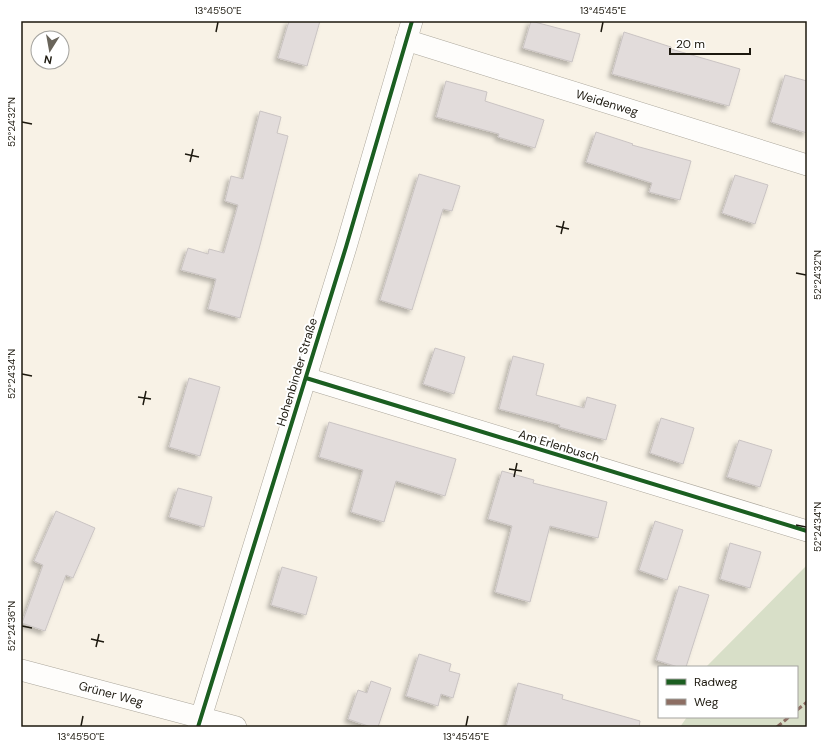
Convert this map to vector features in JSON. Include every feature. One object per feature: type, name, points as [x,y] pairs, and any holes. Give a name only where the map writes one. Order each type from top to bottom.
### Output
[{"type":"street","name":"Weidenweg","points":[[409,30],[807,165]]},
{"type":"street","name":"Hohenbinder Straße","points":[[200,722],[306,378],[409,30]]},
{"type":"street","name":"Am Erlenbusch","points":[[306,378],[807,531]]},
{"type":"street","name":"Grüner Weg","points":[[21,670],[200,722],[236,727]]},
{"type":"green space","points":[[807,565],[807,727],[680,727],[686,718],[798,718],[798,666],[707,666]]},
{"type":"building","points":[[289,21],[320,21],[307,66],[278,58]]},
{"type":"building","points":[[531,21],[580,34],[572,62],[523,48]]},
{"type":"building","points":[[624,32],[671,47],[671,49],[740,69],[729,106],[612,74]]},
{"type":"building","points":[[785,75],[807,81],[807,133],[771,122]]},
{"type":"building","points":[[446,81],[487,92],[485,101],[544,120],[535,148],[498,137],[499,134],[436,117]]},
{"type":"building","points":[[260,111],[281,117],[277,133],[288,136],[240,318],[208,309],[216,279],[181,270],[188,248],[208,254],[209,249],[224,253],[238,205],[225,201],[231,176],[243,179]]},
{"type":"building","points":[[596,132],[633,144],[632,145],[691,161],[680,200],[649,192],[652,183],[586,162]]},
{"type":"building","points":[[419,174],[460,186],[452,211],[443,209],[412,310],[380,300]]},
{"type":"building","points":[[735,175],[768,185],[755,224],[722,213]]},
{"type":"building","points":[[435,348],[465,357],[454,394],[423,384]]},
{"type":"building","points":[[513,356],[544,364],[536,395],[584,408],[587,397],[616,405],[606,440],[559,427],[560,425],[499,409]]},
{"type":"building","points":[[189,378],[220,387],[200,456],[169,447]]},
{"type":"building","points":[[661,418],[694,428],[683,464],[650,453]]},
{"type":"building","points":[[329,422],[456,459],[445,496],[396,481],[384,522],[351,512],[363,470],[319,457]]},
{"type":"building","points":[[739,440],[772,450],[760,487],[727,477]]},
{"type":"building","points":[[502,471],[534,480],[533,483],[607,502],[598,538],[550,526],[530,602],[495,592],[512,526],[488,519]]},
{"type":"building","points":[[178,488],[212,497],[204,527],[169,517]]},
{"type":"building","points":[[56,511],[95,528],[73,578],[66,575],[45,631],[22,623],[43,565],[34,561]]},
{"type":"building","points":[[655,521],[683,530],[667,580],[639,570]]},
{"type":"building","points":[[730,543],[761,552],[750,588],[720,579]]},
{"type":"building","points":[[282,567],[317,577],[306,615],[271,605]]},
{"type":"building","points":[[679,586],[709,595],[686,666],[675,666],[656,660]]},
{"type":"building","points":[[419,654],[451,664],[449,671],[460,674],[453,698],[441,694],[438,706],[406,696]]},
{"type":"building","points":[[371,681],[391,688],[378,727],[371,727],[348,719],[358,690],[367,693]]},
{"type":"building","points":[[518,683],[563,695],[562,699],[640,721],[639,727],[506,727]]},
{"type":"marked path","points":[[798,709],[807,702]]},
{"type":"marked path","points":[[777,727],[788,718]]},
{"type":"cycle path","points":[[198,727],[346,247],[412,21]]},
{"type":"cycle path","points":[[306,378],[807,531]]}]
